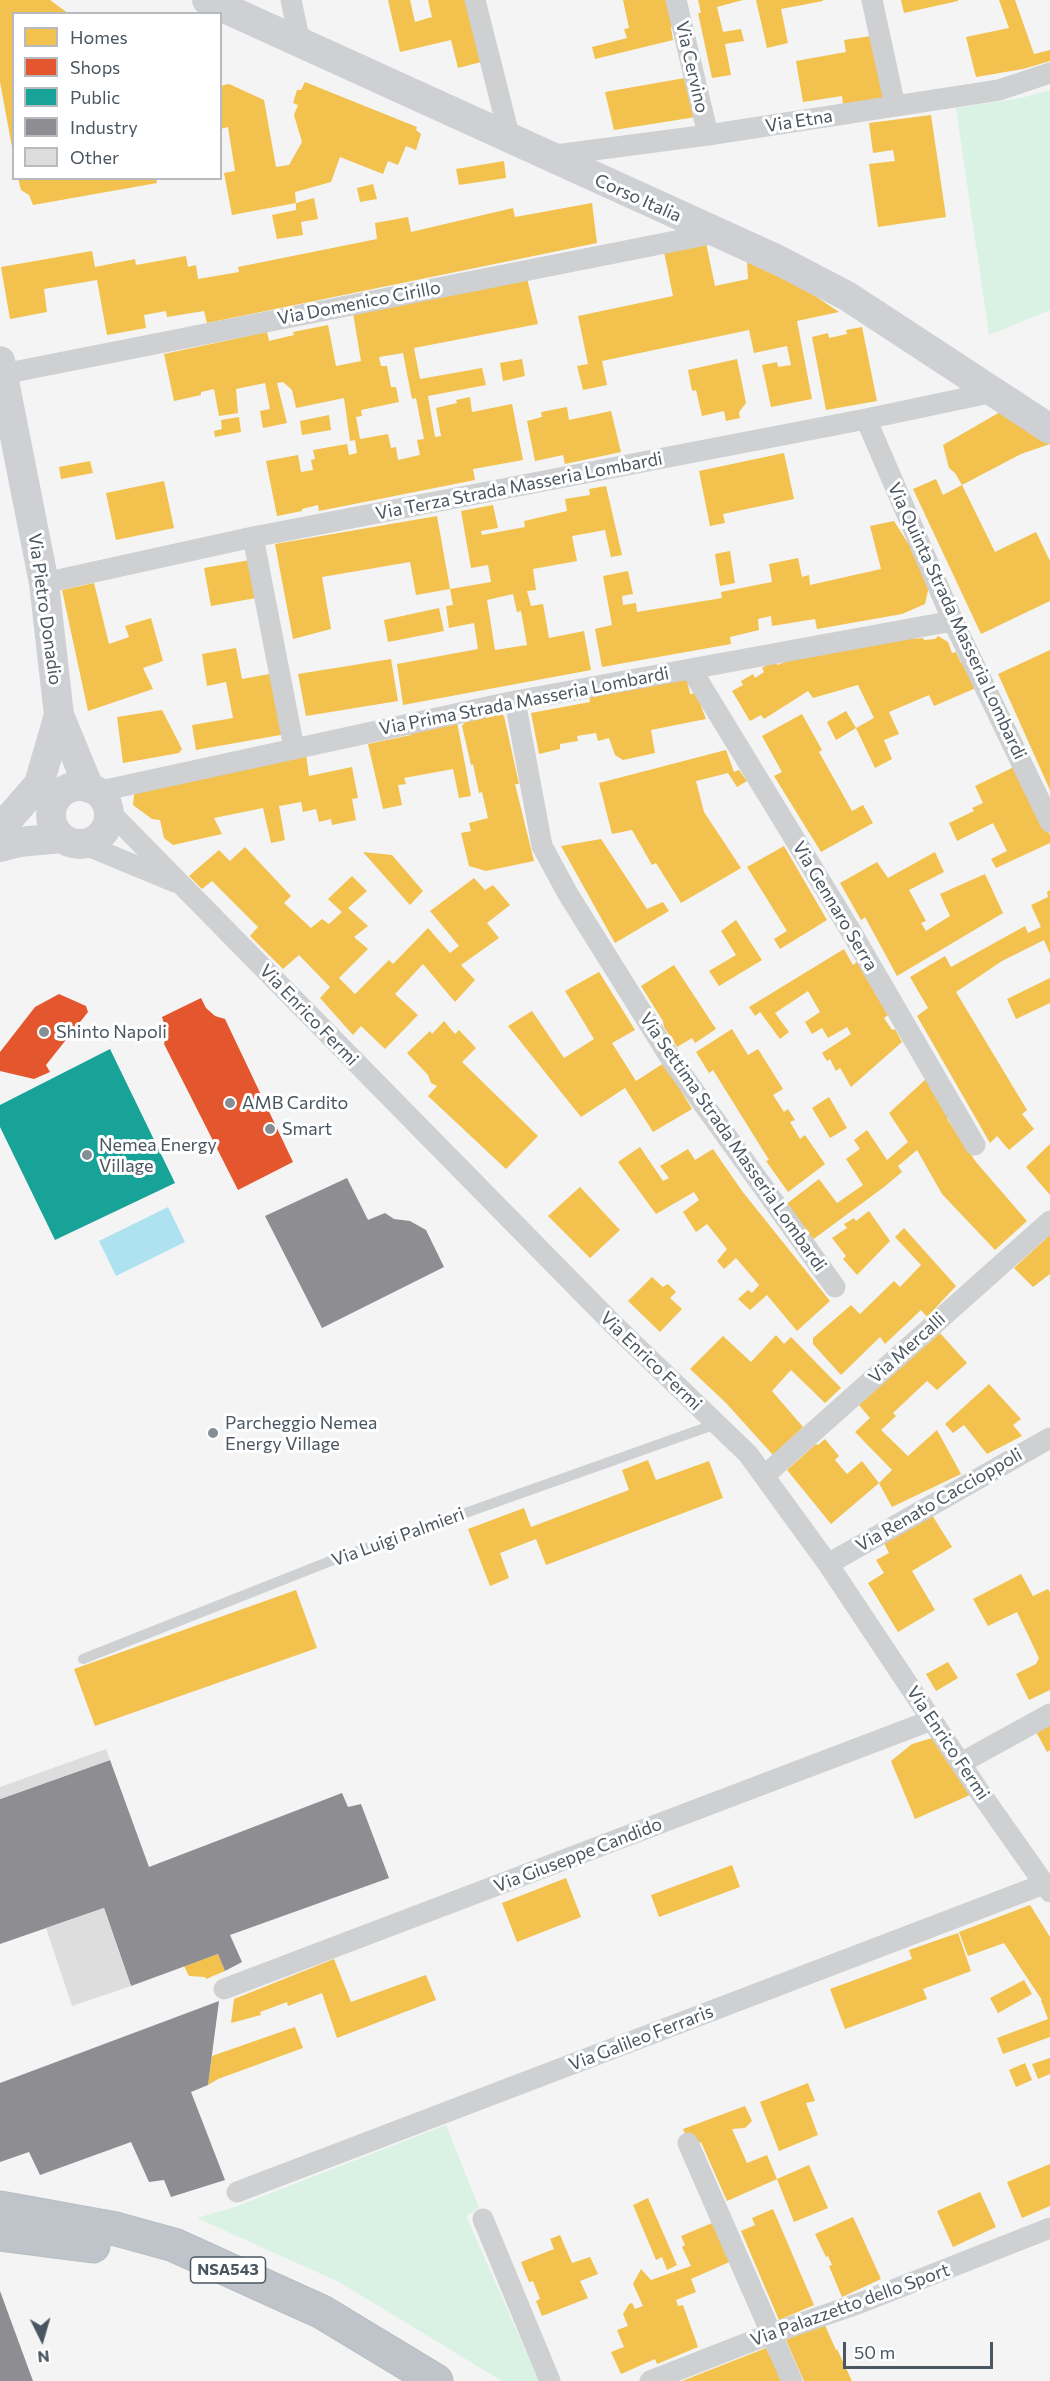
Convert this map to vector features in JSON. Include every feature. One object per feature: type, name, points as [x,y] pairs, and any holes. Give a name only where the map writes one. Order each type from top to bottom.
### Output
[{"type":"highway","name":"NSA543","points":[[0,2208],[116,2229],[174,2245],[322,2312],[436,2381]]},
{"type":"highway","name":"NSA543","points":[[0,2234],[135,2252],[319,2324],[405,2381]]},
{"type":"street","name":"Corso Italia","points":[[207,0],[545,156],[778,260],[847,296],[1050,429]]},
{"type":"street","points":[[291,0],[300,43]]},
{"type":"street","points":[[475,0],[510,139]]},
{"type":"street","name":"Via Cervino","points":[[676,0],[708,135]]},
{"type":"street","points":[[872,0],[895,106]]},
{"type":"street","name":"Via Etna","points":[[545,156],[708,135],[999,90],[1050,73]]},
{"type":"street","name":"Via Domenico Cirillo","points":[[1,368],[716,233]]},
{"type":"street","name":"Via Pietro Donadio","points":[[0,829],[75,795],[59,715],[44,583],[9,450],[1,368]]},
{"type":"street","name":"Via Terza Strada Masseria Lombardi","points":[[44,583],[254,537],[866,419],[994,392]]},
{"type":"street","name":"Via Quinta Strada Masseria Lombardi","points":[[866,419],[953,621],[1050,822]]},
{"type":"street","points":[[254,537],[294,748]]},
{"type":"street","name":"Via Prima Strada Masseria Lombardi","points":[[75,795],[515,701],[953,621]]},
{"type":"street","name":"Via Gennaro Serra","points":[[691,669],[849,928],[975,1145]]},
{"type":"street","name":"Via Settima Strada Masseria Lombardi","points":[[515,701],[542,846],[562,885],[671,1059],[836,1287]]},
{"type":"street","points":[[0,847],[19,842],[90,842],[103,832],[108,818],[75,795],[59,715]]},
{"type":"street","points":[[73,841],[57,833],[51,819],[75,795]]},
{"type":"street","name":"Via Enrico Fermi","points":[[75,795],[183,886],[614,1325],[748,1454],[828,1564],[1047,1888]]},
{"type":"street","name":"Via Enrico Fermi","points":[[73,841],[183,886]]},
{"type":"street","name":"Via Mercalli","points":[[764,1476],[1050,1221]]},
{"type":"street","name":"Via Renato Caccioppoli","points":[[828,1564],[1050,1438]]},
{"type":"street","points":[[961,1763],[1050,1714]]},
{"type":"street","name":"Via Giuseppe Candido","points":[[224,1989],[932,1720]]},
{"type":"street","name":"Via Galileo Ferraris","points":[[237,2192],[1047,1888]]},
{"type":"street","points":[[688,2143],[792,2381]]},
{"type":"street","points":[[483,2219],[550,2381]]},
{"type":"street","name":"Via Palazzetto dello Sport","points":[[662,2379],[770,2334],[860,2303],[1050,2228]]},
{"type":"lane","name":"Via Luigi Palmieri","points":[[83,1659],[333,1560],[716,1424]]},
{"type":"green space","points":[[1050,90],[1050,310],[989,335],[956,108],[1021,98]]},
{"type":"green space","points":[[446,2125],[479,2208],[466,2216],[539,2381],[502,2381],[339,2282],[197,2218],[235,2207]]},
{"type":"water","points":[[168,1207],[185,1242],[116,1276],[99,1241]]},
{"type":"building: Homes","points":[[0,0],[50,0],[66,12],[12,12],[12,147],[0,82]]},
{"type":"building: Homes","points":[[388,0],[410,0],[415,22],[432,17],[428,0],[469,0],[485,61],[458,68],[451,40],[400,52]]},
{"type":"building: Homes","points":[[623,0],[668,0],[673,24],[671,28],[673,40],[595,59],[592,47],[627,38],[624,29],[629,28]]},
{"type":"building: Homes","points":[[698,0],[743,0],[717,7],[723,32],[741,29],[744,41],[725,44],[731,75],[712,78],[698,13],[701,13]]},
{"type":"building: Homes","points":[[756,0],[823,1],[781,9],[788,43],[767,48]]},
{"type":"building: Homes","points":[[901,0],[958,0],[958,1],[904,13]]},
{"type":"building: Homes","points":[[999,0],[1015,0],[1034,54],[1050,50],[1050,61],[1023,69],[976,77],[966,37],[1009,28]]},
{"type":"building: Homes","points":[[878,35],[890,97],[843,105],[842,96],[803,102],[796,61],[846,52],[844,40]]},
{"type":"building: Homes","points":[[685,78],[696,117],[614,130],[605,92]]},
{"type":"building: Homes","points":[[305,82],[417,127],[416,130],[421,134],[416,150],[406,146],[398,165],[388,161],[383,174],[340,157],[331,182],[295,192],[296,203],[232,215],[224,173],[235,171],[228,127],[222,128],[222,86],[229,84],[264,100],[276,167],[289,165],[302,142],[294,115],[298,105],[293,103],[297,90],[301,90]]},
{"type":"building: Homes","points":[[931,115],[946,217],[878,227],[869,164],[895,161],[893,150],[873,153],[869,123]]},
{"type":"building: Homes","points":[[504,161],[506,178],[459,185],[456,169]]},
{"type":"building: Homes","points":[[18,180],[156,180],[157,183],[33,205],[29,195],[21,190]]},
{"type":"building: Homes","points":[[373,184],[377,199],[360,202],[357,188]]},
{"type":"building: Homes","points":[[314,198],[318,219],[301,222],[303,235],[277,239],[272,215],[296,210],[296,203]]},
{"type":"building: Homes","points":[[592,203],[597,243],[207,323],[204,311],[167,317],[166,311],[144,315],[146,328],[107,335],[97,280],[44,289],[47,312],[10,319],[1,267],[92,251],[95,267],[135,259],[136,265],[186,256],[188,267],[196,265],[198,279],[239,272],[238,267],[377,239],[375,223],[408,217],[411,232],[513,208],[515,217]]},
{"type":"building: Homes","points":[[706,243],[715,286],[748,279],[747,262],[803,288],[839,312],[797,321],[812,399],[771,407],[762,365],[777,362],[778,367],[791,365],[787,346],[754,353],[749,330],[602,361],[607,385],[583,390],[577,366],[588,364],[578,316],[673,296],[664,252]]},
{"type":"building: Homes","points":[[527,278],[538,324],[414,348],[420,379],[482,368],[486,385],[428,396],[435,437],[441,436],[436,408],[470,397],[472,412],[512,404],[523,460],[473,469],[475,480],[319,511],[318,505],[277,516],[266,461],[298,455],[301,472],[313,470],[311,460],[315,459],[313,450],[347,444],[349,455],[357,453],[355,440],[350,441],[344,398],[296,408],[292,390],[283,382],[277,383],[287,423],[263,428],[260,411],[270,409],[265,383],[236,389],[238,413],[219,416],[214,389],[201,392],[201,395],[174,401],[164,354],[267,332],[269,341],[294,335],[293,332],[328,325],[336,366],[361,361],[353,313]],"holes":[[[403,353],[412,399],[416,398],[424,439],[417,440],[420,455],[398,460],[396,447],[391,448],[388,434],[360,439],[356,417],[362,416],[361,410],[399,402],[396,387],[391,387],[387,366],[381,366],[379,357]]]},
{"type":"building: Homes","points":[[862,327],[877,401],[826,410],[812,337],[828,333],[829,338],[847,334],[846,330]]},
{"type":"building: Homes","points":[[522,359],[525,376],[503,381],[500,363]]},
{"type":"building: Homes","points":[[737,359],[746,403],[739,412],[740,418],[726,421],[724,411],[702,416],[696,390],[692,391],[688,370]]},
{"type":"building: Homes","points":[[567,407],[569,420],[611,411],[621,452],[565,464],[563,455],[535,461],[527,421],[542,417],[541,412]]},
{"type":"building: Homes","points":[[1000,412],[1050,444],[1021,454],[962,485],[949,468],[943,445]]},
{"type":"building: Homes","points":[[329,415],[331,430],[302,435],[300,421]]},
{"type":"building: Homes","points":[[239,417],[241,432],[215,437],[214,431],[222,429],[221,420]]},
{"type":"building: Homes","points":[[784,453],[794,499],[723,514],[725,523],[710,526],[699,471]]},
{"type":"building: Homes","points":[[90,461],[93,473],[61,479],[59,467]]},
{"type":"building: Homes","points":[[936,479],[943,495],[962,485],[995,552],[1036,532],[1050,561],[1050,601],[981,634],[913,489]]},
{"type":"building: Homes","points":[[164,481],[174,528],[116,540],[106,493]]},
{"type":"building: Homes","points":[[606,486],[622,555],[611,557],[605,530],[572,536],[577,561],[533,569],[536,590],[527,591],[531,606],[543,604],[549,638],[584,631],[591,670],[403,705],[397,664],[478,649],[474,623],[449,628],[446,606],[453,605],[450,589],[491,582],[488,565],[471,568],[461,511],[493,505],[498,528],[481,531],[482,535],[525,527],[524,521],[567,511],[565,499],[590,495],[589,489]],"holes":[[[513,594],[517,612],[521,611],[527,645],[495,650],[487,600]]]},
{"type":"building: Homes","points":[[437,516],[450,589],[416,595],[410,562],[322,577],[331,629],[293,639],[275,544]]},
{"type":"building: Homes","points":[[894,521],[909,545],[929,586],[925,604],[902,614],[817,629],[815,619],[772,626],[771,616],[758,619],[759,630],[730,637],[731,644],[602,667],[595,629],[612,625],[603,576],[628,571],[633,594],[622,596],[623,605],[636,603],[637,612],[722,598],[721,592],[772,582],[769,564],[798,558],[802,577],[809,575],[810,585],[881,569],[870,526]]},
{"type":"building: Homes","points":[[730,551],[735,583],[720,586],[715,554]]},
{"type":"building: Homes","points":[[250,560],[256,598],[211,606],[204,568]]},
{"type":"building: Homes","points":[[94,583],[109,644],[129,637],[125,626],[151,618],[163,661],[143,668],[153,689],[88,711],[62,590]]},
{"type":"building: Homes","points":[[439,608],[444,631],[388,642],[384,620]]},
{"type":"building: Homes","points":[[913,635],[915,639],[923,638],[924,640],[935,639],[938,636],[948,642],[952,653],[956,652],[961,663],[963,661],[976,688],[934,706],[929,695],[889,712],[899,734],[884,740],[892,759],[875,768],[856,728],[874,718],[858,685],[813,698],[808,691],[764,719],[761,715],[750,721],[732,691],[743,685],[741,681],[753,674],[755,678],[764,672],[762,668],[774,661],[778,665],[789,660]]},
{"type":"building: Homes","points":[[236,648],[242,679],[275,673],[286,734],[196,750],[192,725],[233,718],[226,682],[207,686],[202,654]]},
{"type":"building: Homes","points":[[1050,650],[1050,790],[998,674]]},
{"type":"building: Homes","points":[[391,659],[398,701],[306,716],[298,674]]},
{"type":"building: Homes","points":[[686,676],[690,694],[696,693],[706,719],[651,730],[655,753],[623,760],[615,755],[609,738],[598,741],[596,733],[577,736],[578,741],[560,744],[560,749],[539,754],[531,713],[590,702],[589,695]]},
{"type":"building: Homes","points":[[162,710],[182,749],[179,753],[123,763],[117,717]]},
{"type":"building: Homes","points":[[846,711],[856,728],[836,740],[827,722]]},
{"type":"building: Homes","points":[[501,714],[504,716],[519,784],[515,784],[534,861],[486,871],[469,866],[461,833],[471,831],[469,823],[488,818],[482,792],[479,793],[473,764],[471,765],[462,726],[465,722]]},
{"type":"building: Homes","points":[[802,714],[822,750],[819,752],[852,811],[863,805],[873,823],[821,852],[774,776],[782,772],[762,736]]},
{"type":"building: Homes","points":[[457,722],[471,796],[459,798],[453,769],[404,778],[406,784],[398,785],[402,805],[383,809],[368,744],[411,735],[410,731]]},
{"type":"building: Homes","points":[[726,750],[734,772],[739,770],[747,781],[737,787],[728,773],[696,781],[704,812],[741,868],[681,903],[656,863],[652,865],[632,830],[612,834],[599,783]]},
{"type":"building: Homes","points":[[306,754],[309,776],[352,767],[358,798],[352,799],[356,820],[332,825],[331,819],[319,822],[316,809],[303,812],[301,802],[279,806],[285,840],[271,843],[263,808],[214,818],[222,834],[173,845],[164,838],[160,820],[152,819],[133,805],[135,787]]},
{"type":"building: Homes","points":[[1016,766],[1050,835],[1050,843],[996,868],[991,859],[1007,851],[993,823],[957,841],[949,823],[974,811],[972,808],[983,803],[975,786]]},
{"type":"building: Homes","points":[[601,839],[647,909],[663,902],[669,911],[615,943],[561,846]]},
{"type":"building: Homes","points":[[784,846],[827,920],[780,949],[774,939],[787,931],[747,867]]},
{"type":"building: Homes","points":[[245,847],[291,896],[284,903],[311,928],[322,919],[329,924],[342,912],[328,899],[352,876],[367,891],[348,908],[368,926],[354,937],[368,949],[339,978],[355,994],[389,960],[393,964],[428,928],[450,953],[459,946],[430,911],[474,878],[485,890],[493,885],[510,905],[487,923],[499,938],[461,965],[475,980],[455,1002],[423,964],[395,994],[418,1015],[385,1049],[361,1026],[353,1035],[320,998],[330,987],[299,955],[283,969],[250,936],[258,927],[212,881],[202,889],[189,876],[219,850],[230,861]]},
{"type":"building: Homes","points":[[363,852],[392,855],[423,891],[410,905]]},
{"type":"building: Homes","points":[[935,852],[944,872],[909,890],[926,921],[921,923],[926,931],[950,916],[940,894],[985,874],[1003,913],[897,976],[865,917],[861,920],[840,883],[877,862],[888,878]]},
{"type":"building: Homes","points":[[1050,890],[1050,954],[1044,940],[1002,961],[956,992],[1027,1110],[1022,1114],[1034,1129],[1009,1150],[997,1136],[990,1143],[917,1016],[928,1008],[910,977],[945,956],[951,967],[1025,926],[1028,933],[1041,927],[1031,905],[1048,897],[1047,892]]},
{"type":"building: Homes","points":[[736,920],[762,960],[719,986],[709,971],[736,955],[721,931]]},
{"type":"building: Homes","points":[[844,949],[853,965],[857,962],[888,1015],[884,1018],[892,1030],[895,1029],[902,1042],[851,1087],[840,1068],[836,1071],[830,1059],[827,1061],[822,1053],[851,1034],[847,1027],[828,1038],[822,1028],[812,1034],[805,1022],[820,1012],[808,991],[775,1013],[789,1032],[780,1039],[760,1012],[755,1016],[749,1007]]},
{"type":"building: Homes","points":[[674,965],[716,1029],[695,1043],[692,1038],[677,1047],[641,986]]},
{"type":"building: Homes","points":[[599,972],[635,1030],[612,1043],[636,1081],[664,1063],[692,1109],[653,1132],[625,1088],[581,1117],[508,1026],[532,1011],[564,1058],[594,1039],[565,991]]},
{"type":"building: Homes","points":[[1050,978],[1050,1003],[1016,1019],[1007,999]]},
{"type":"building: Homes","points":[[444,1021],[455,1034],[459,1030],[476,1048],[462,1062],[538,1136],[506,1169],[428,1096],[437,1086],[431,1083],[428,1075],[407,1053],[430,1031],[432,1034]]},
{"type":"building: Homes","points":[[732,1029],[748,1055],[758,1049],[783,1089],[773,1095],[784,1112],[788,1109],[795,1120],[790,1122],[800,1139],[805,1135],[825,1164],[788,1192],[766,1161],[769,1160],[713,1070],[709,1073],[696,1052]]},
{"type":"building: Homes","points":[[926,1079],[950,1117],[947,1119],[976,1162],[1027,1221],[995,1250],[942,1194],[917,1150],[898,1166],[902,1172],[811,1241],[785,1205],[819,1179],[837,1203],[863,1185],[846,1159],[860,1149],[854,1140],[867,1130],[887,1160],[908,1142],[889,1113]]},
{"type":"building: Homes","points":[[829,1097],[847,1128],[830,1138],[812,1108]]},
{"type":"building: Homes","points":[[1050,1144],[1050,1195],[1026,1167]]},
{"type":"building: Homes","points":[[640,1147],[663,1181],[669,1178],[660,1166],[688,1149],[695,1160],[713,1149],[742,1191],[830,1301],[797,1331],[767,1295],[750,1310],[738,1299],[748,1290],[752,1293],[759,1285],[736,1258],[724,1269],[717,1261],[727,1249],[707,1224],[696,1232],[683,1212],[699,1200],[694,1192],[656,1214],[618,1162]]},
{"type":"building: Homes","points":[[580,1187],[620,1230],[590,1258],[548,1216]]},
{"type":"building: Homes","points":[[869,1211],[890,1241],[857,1275],[843,1259],[846,1256],[832,1238],[847,1228],[844,1224],[854,1218],[856,1221]]},
{"type":"building: Homes","points":[[904,1228],[956,1286],[927,1317],[921,1310],[885,1344],[880,1337],[841,1375],[813,1344],[813,1338],[851,1305],[860,1314],[894,1281],[900,1287],[921,1265],[895,1237]]},
{"type":"building: Homes","points":[[1050,1235],[1050,1274],[1033,1287],[1014,1268]]},
{"type":"building: Homes","points":[[652,1277],[663,1287],[668,1284],[676,1292],[670,1298],[682,1309],[660,1332],[628,1301]]},
{"type":"building: Homes","points":[[940,1333],[967,1363],[937,1390],[927,1381],[893,1413],[896,1416],[881,1430],[908,1456],[937,1430],[961,1474],[892,1507],[879,1483],[892,1470],[855,1432],[870,1418],[859,1405]]},
{"type":"building: Homes","points":[[776,1335],[784,1344],[791,1337],[841,1388],[825,1403],[791,1370],[772,1391],[803,1427],[773,1455],[726,1403],[690,1369],[723,1336],[751,1362]]},
{"type":"building: Homes","points":[[989,1384],[1021,1419],[1013,1425],[1022,1436],[987,1454],[964,1425],[953,1433],[945,1424]]},
{"type":"building: Homes","points":[[825,1439],[839,1456],[835,1460],[847,1474],[862,1461],[879,1483],[831,1524],[787,1470],[816,1444],[818,1445]]},
{"type":"building: Homes","points":[[648,1460],[656,1480],[709,1461],[723,1498],[546,1565],[536,1539],[500,1553],[509,1578],[490,1586],[468,1529],[524,1508],[531,1527],[629,1490],[622,1470]]},
{"type":"building: Homes","points":[[932,1515],[952,1547],[912,1571],[935,1610],[898,1632],[868,1583],[884,1573],[876,1560],[889,1553],[883,1541]]},
{"type":"building: Homes","points":[[1021,1574],[1033,1596],[1048,1589],[1050,1592],[1050,1690],[1029,1700],[1016,1674],[1036,1664],[1039,1658],[1017,1612],[988,1626],[973,1599]]},
{"type":"building: Homes","points":[[296,1590],[317,1648],[95,1726],[74,1669]]},
{"type":"building: Homes","points":[[948,1662],[958,1678],[936,1691],[926,1674]]},
{"type":"building: Homes","points":[[1050,1719],[1050,1750],[1047,1752],[1034,1728]]},
{"type":"building: Homes","points":[[932,1738],[970,1795],[915,1819],[891,1761],[912,1744]]},
{"type":"building: Homes","points":[[732,1865],[740,1887],[659,1917],[651,1895]]},
{"type":"building: Homes","points":[[566,1878],[581,1917],[517,1942],[502,1903]]},
{"type":"building: Homes","points":[[1030,1905],[1050,1937],[1050,2037],[1003,2054],[997,2038],[1048,2019],[1042,2000],[1004,1943],[968,1956],[959,1932]]},
{"type":"building: Homes","points":[[958,1933],[971,1971],[923,1989],[927,1999],[845,2029],[830,1989],[912,1959],[909,1950]]},
{"type":"building: Homes","points":[[218,1954],[225,1971],[206,1979],[189,1976],[184,1966]]},
{"type":"building: Homes","points":[[334,1959],[351,2002],[426,1975],[436,2000],[337,2038],[322,1993],[288,2006],[287,2002],[260,2012],[261,2015],[231,2023],[234,1999]]},
{"type":"building: Homes","points":[[1024,1980],[1032,1994],[998,2013],[990,1998]]},
{"type":"building: Homes","points":[[295,2027],[303,2048],[218,2079],[208,2085],[212,2056]]},
{"type":"building: Homes","points":[[1050,2058],[1050,2074],[1038,2079],[1032,2064]]},
{"type":"building: Homes","points":[[1025,2063],[1032,2080],[1016,2087],[1009,2070]]},
{"type":"building: Homes","points":[[808,2083],[815,2101],[806,2103],[818,2135],[779,2151],[760,2102]]},
{"type":"building: Homes","points":[[745,2106],[752,2121],[745,2128],[732,2129],[747,2163],[767,2155],[777,2179],[727,2201],[701,2142],[690,2147],[683,2129]]},
{"type":"building: Homes","points":[[1050,2164],[1050,2206],[1022,2218],[1007,2182]]},
{"type":"building: Homes","points":[[809,2165],[828,2208],[794,2222],[777,2179]]},
{"type":"building: Homes","points":[[980,2192],[996,2227],[953,2247],[937,2211]]},
{"type":"building: Homes","points":[[648,2198],[677,2265],[667,2270],[662,2257],[656,2260],[633,2205]]},
{"type":"building: Homes","points":[[773,2209],[814,2305],[779,2320],[741,2231],[755,2225],[752,2218]]},
{"type":"building: Homes","points":[[853,2217],[881,2279],[842,2297],[829,2266],[832,2265],[815,2234]]},
{"type":"building: Homes","points":[[717,2221],[734,2260],[691,2279],[696,2292],[676,2300],[678,2306],[683,2305],[698,2347],[657,2364],[655,2359],[621,2374],[611,2352],[624,2347],[617,2330],[628,2326],[623,2314],[629,2304],[632,2303],[635,2309],[643,2306],[633,2284],[641,2269],[651,2280],[691,2266],[682,2247],[685,2245],[681,2236]]},
{"type":"building: Homes","points":[[560,2235],[572,2263],[590,2257],[598,2274],[580,2281],[588,2298],[542,2316],[536,2301],[540,2299],[533,2281],[529,2282],[521,2262],[554,2249],[550,2239]]},
{"type":"building: Homes","points":[[824,2323],[852,2381],[804,2381],[786,2340]]},
{"type":"building: Homes","points":[[766,2348],[782,2381],[682,2381]]},
{"type":"building: Shops","name":"Shinto Napoli","points":[[59,994],[86,1006],[88,1012],[46,1065],[50,1072],[34,1079],[0,1071],[0,1052],[35,1007]]},
{"type":"building: Shops","name":"AMB Cardito","points":[[201,998],[206,1008],[215,1016],[225,1019],[293,1162],[238,1190],[164,1044],[167,1033],[162,1017]]},
{"type":"building: Public","name":"Nemea Energy Village","points":[[110,1049],[175,1183],[55,1240],[0,1127],[0,1105]]},
{"type":"building: Industry","points":[[347,1178],[368,1220],[385,1213],[394,1219],[410,1221],[426,1230],[444,1267],[322,1328],[265,1216]]},
{"type":"building: Industry","points":[[110,1760],[149,1867],[342,1793],[348,1807],[361,1804],[389,1878],[230,1935],[242,1962],[225,1971],[218,1954],[131,1986],[104,1908],[0,1944],[0,1799]]},
{"type":"building: Industry","points":[[219,2001],[208,2085],[191,2092],[225,2180],[171,2197],[164,2180],[149,2182],[131,2142],[40,2175],[29,2152],[0,2162],[0,2083]]},
{"type":"building: Industry","points":[[0,2291],[33,2381],[0,2381]]},
{"type":"building: Other","points":[[106,1749],[110,1760],[0,1799],[0,1787]]},
{"type":"building: Other","points":[[104,1908],[131,1986],[72,2006],[46,1928]]},
{"type":"place","name":"Shinto Napoli","points":[[44,1032]]},
{"type":"place","name":"AMB Cardito","points":[[230,1103]]},
{"type":"place","name":"Smart","points":[[270,1129]]},
{"type":"place","name":"Nemea Energy Village","points":[[87,1155]]},
{"type":"place","name":"Parcheggio Nemea Energy Village","points":[[213,1433]]}]
